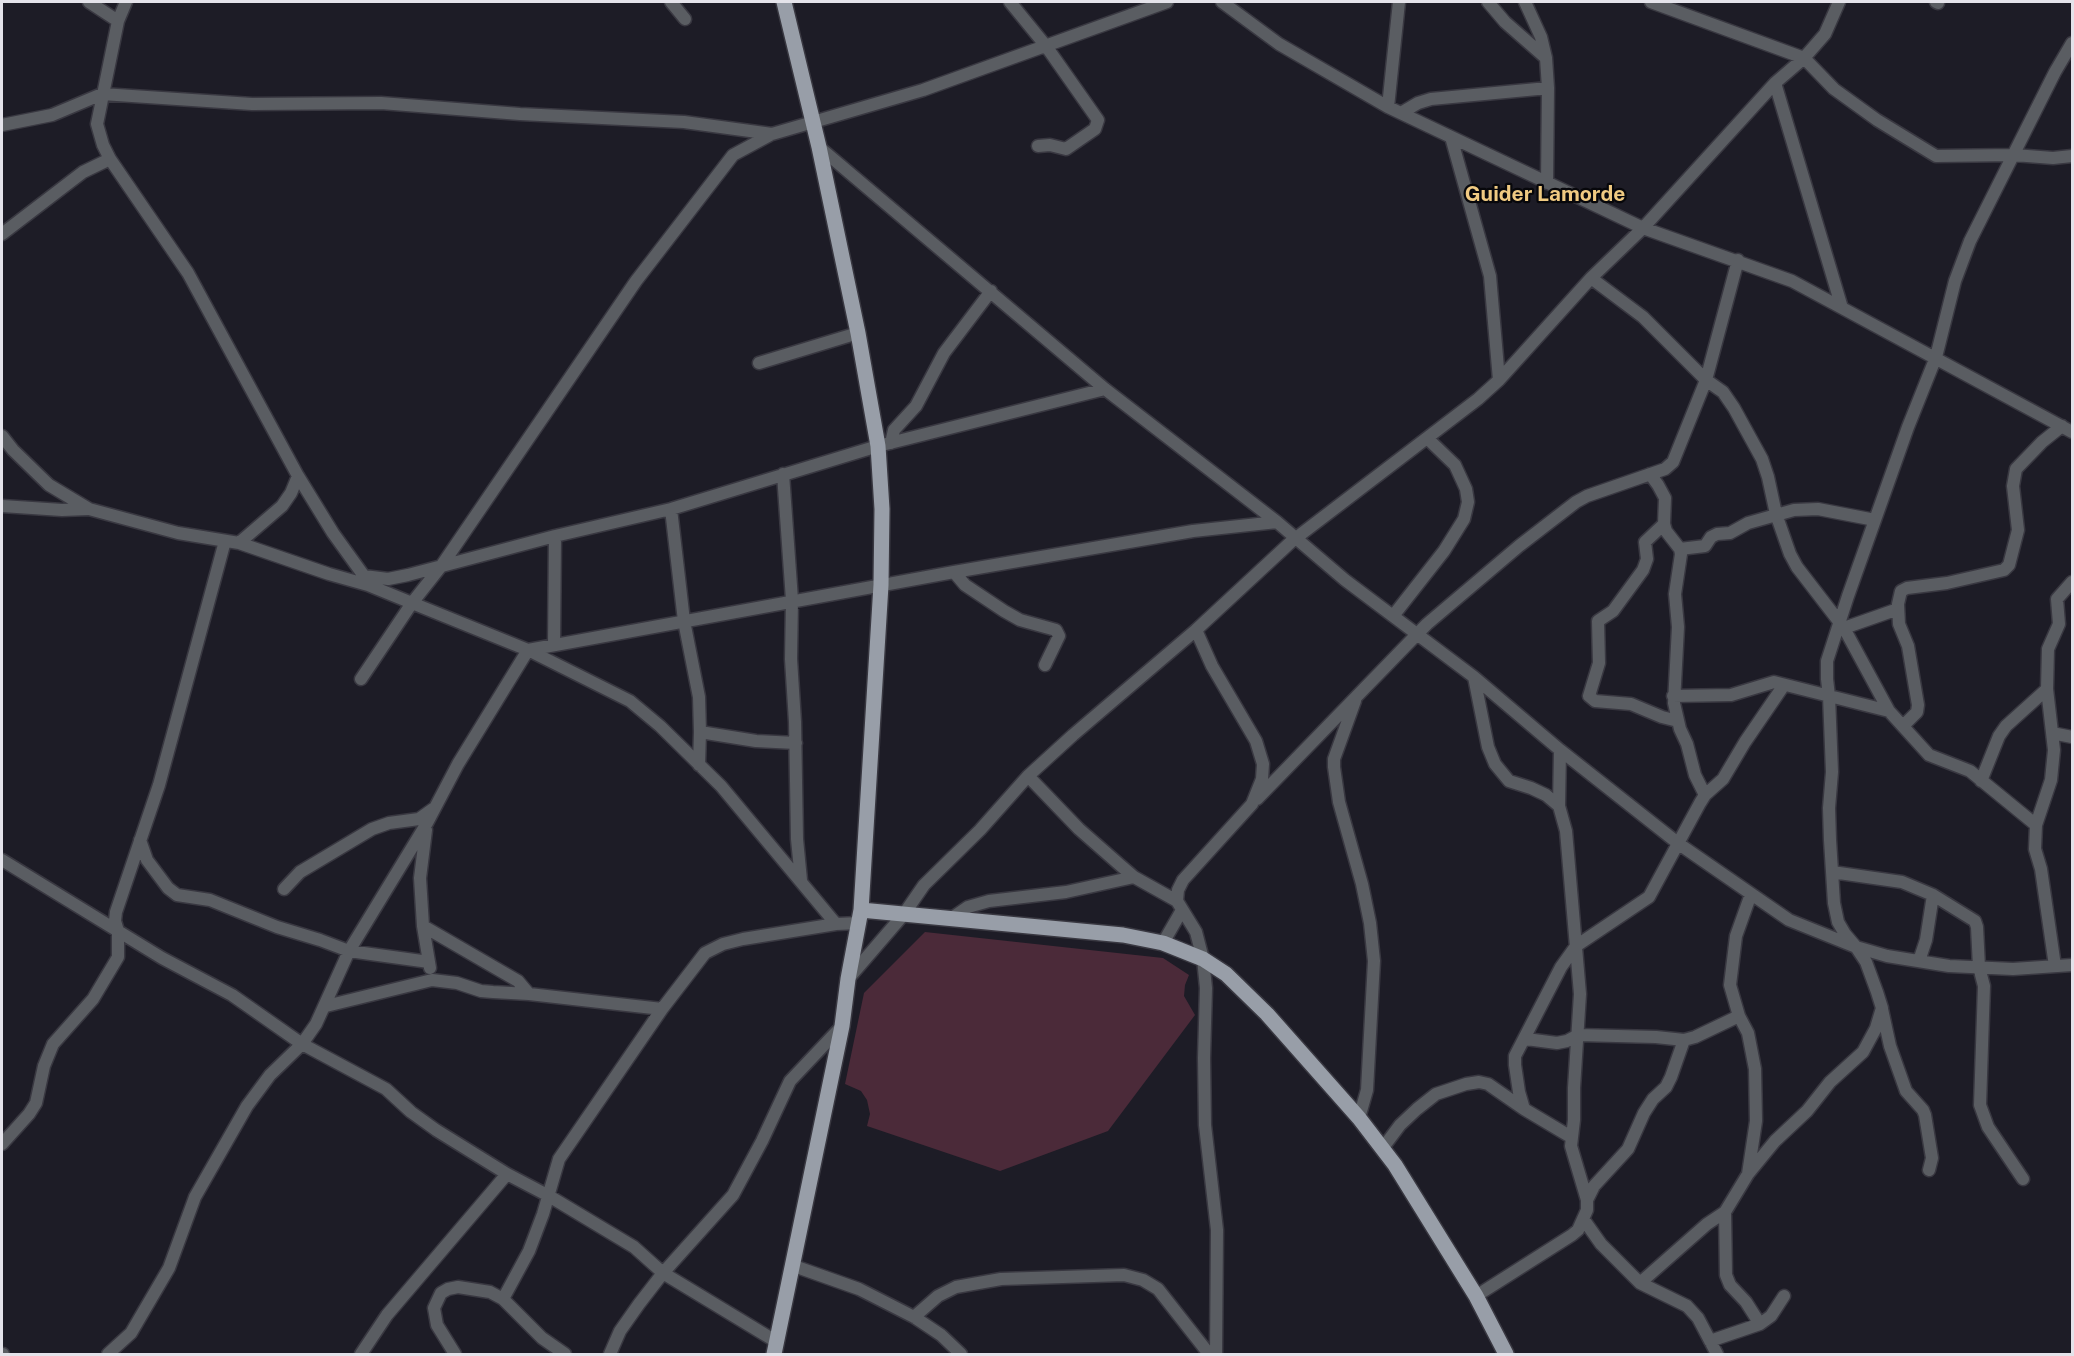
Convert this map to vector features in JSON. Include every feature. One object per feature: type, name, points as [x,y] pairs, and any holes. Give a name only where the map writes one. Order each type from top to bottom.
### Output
[{"type":"main road","points":[[776,1348],[842,1026],[860,916],[881,585],[884,444],[819,147],[784,2]]},
{"type":"main road","points":[[860,916],[904,914],[1123,935],[1163,943],[1203,959],[1226,974],[1267,1014],[1359,1118],[1395,1165],[1476,1296],[1506,1354]]},
{"type":"street","points":[[89,2],[117,21]]},
{"type":"street","points":[[126,2],[117,21],[97,124],[103,145],[110,159],[188,273],[298,476],[333,533],[366,580],[412,603],[528,650],[630,701],[660,726],[722,786],[751,824],[836,924]]},
{"type":"street","points":[[671,2],[685,19]]},
{"type":"street","points":[[1010,2],[1046,46],[1098,120],[1095,129],[1066,149],[1050,145],[1038,146]]},
{"type":"street","points":[[361,679],[412,603],[442,565],[636,281],[733,156],[772,134],[923,90],[1167,2]]},
{"type":"street","points":[[1222,2],[1280,44],[1388,107],[1643,228],[1792,281],[2067,429]]},
{"type":"street","points":[[1388,107],[1399,2]]},
{"type":"street","points":[[1488,2],[1505,22],[1546,58]]},
{"type":"street","points":[[1525,2],[1541,37],[1546,58],[1547,183]]},
{"type":"street","points":[[1651,2],[1804,58],[1834,89],[1877,120],[1932,154],[1942,157],[2014,154],[2053,158],[2073,156]]},
{"type":"street","points":[[848,979],[904,914],[924,885],[980,830],[1028,776],[1134,681],[1196,630],[1297,537],[1478,399],[1499,380],[1591,278],[1643,228],[1775,83],[1804,58],[1825,34],[1839,2]]},
{"type":"street","points":[[1929,1170],[1932,1158],[1925,1115],[1906,1091],[1890,1046],[1882,1008],[1866,962],[1838,922],[1834,903],[1829,808],[1832,772],[1827,661],[1842,625],[1875,520],[1908,427],[1936,357],[1955,281],[1971,241],[2014,154],[2055,72],[2073,43]]},
{"type":"street","points":[[1775,83],[1842,308]]},
{"type":"street","points":[[1401,113],[1418,103],[1431,99],[1548,87]]},
{"type":"street","points":[[2,125],[52,115],[102,94],[252,104],[381,103],[520,114],[684,122],[772,134]]},
{"type":"street","points":[[1451,137],[1490,276],[1499,380]]},
{"type":"street","points":[[819,147],[1105,389],[1297,537],[1345,580],[1474,677],[1560,750],[1679,844],[1789,920],[1856,947],[1887,956],[1950,966],[2013,969],[2073,965]]},
{"type":"street","points":[[2,234],[83,172],[110,159]]},
{"type":"street","points":[[1216,1354],[1217,1230],[1205,1125],[1204,1058],[1207,1014],[1203,959],[1196,932],[1180,905],[1178,890],[1184,880],[1252,804],[1417,634],[1519,546],[1576,502],[1587,496],[1665,469],[1673,462],[1706,380],[1738,260]]},
{"type":"street","points":[[1591,278],[1643,317],[1706,380],[1723,393],[1747,429],[1762,459],[1784,540],[1797,567],[1842,625],[1889,711],[1904,725],[1929,756],[1970,771],[2036,825]]},
{"type":"street","points":[[884,444],[916,406],[944,353],[991,291]]},
{"type":"street","points":[[759,363],[858,333]]},
{"type":"street","points":[[2,436],[13,450],[49,484],[89,509],[178,533],[239,543],[329,574],[366,580],[408,575],[555,536],[671,509],[884,444],[1105,389]]},
{"type":"street","points":[[1904,725],[1917,712],[1918,705],[1908,646],[1899,624],[1898,609],[1903,589],[1938,585],[2004,570],[2009,564],[2018,530],[2013,486],[2016,469],[2042,442],[2067,429]]},
{"type":"street","points":[[1393,616],[1444,551],[1464,519],[1468,502],[1466,489],[1455,465],[1427,438]]},
{"type":"street","points":[[783,474],[792,600],[791,659],[796,743],[797,839],[801,881]]},
{"type":"street","points":[[1650,474],[1665,498],[1666,531],[1680,549],[1675,594],[1678,627],[1673,696],[1678,721],[1695,775],[1705,795]]},
{"type":"street","points":[[239,543],[282,506],[291,493],[298,476]]},
{"type":"street","points":[[2,506],[63,510],[89,509]]},
{"type":"street","points":[[1680,549],[1705,546],[1711,537],[1730,533],[1748,523],[1776,514],[1811,508],[1875,520]]},
{"type":"street","points":[[671,509],[684,621],[699,697],[699,765]]},
{"type":"street","points":[[108,1354],[131,1333],[169,1268],[195,1197],[247,1106],[270,1075],[302,1044],[316,1024],[349,951],[427,823],[458,764],[528,650],[792,600],[1193,531],[1277,522]]},
{"type":"street","points":[[1664,524],[1645,542],[1647,559],[1643,570],[1613,611],[1598,621],[1599,663],[1589,696],[1594,701],[1631,704],[1678,721]]},
{"type":"street","points":[[554,645],[555,536]]},
{"type":"street","points":[[2,1144],[36,1103],[44,1066],[53,1044],[89,1004],[118,957],[116,912],[159,785],[225,541]]},
{"type":"street","points":[[954,572],[965,585],[1004,611],[1020,620],[1056,630],[1059,636],[1045,665]]},
{"type":"street","points":[[2055,966],[2043,882],[2035,849],[2036,825],[2051,780],[2054,750],[2047,689],[2048,649],[2059,624],[2057,599],[2073,582]]},
{"type":"street","points":[[1842,625],[1898,609]]},
{"type":"street","points":[[1196,630],[1212,666],[1256,741],[1263,764],[1262,779],[1252,804]]},
{"type":"street","points":[[1474,677],[1488,747],[1495,764],[1509,781],[1532,788],[1546,795],[1559,806]]},
{"type":"street","points":[[1673,696],[1731,695],[1774,682],[1889,711]]},
{"type":"street","points":[[1524,1109],[1519,1092],[1515,1056],[1526,1039],[1561,968],[1576,946],[1649,897],[1705,795],[1723,779],[1784,685]]},
{"type":"street","points":[[1981,781],[1999,736],[2006,726],[2047,689]]},
{"type":"street","points":[[1356,697],[1334,759],[1334,767],[1342,813],[1362,884],[1370,923],[1374,961],[1367,1090],[1359,1118]]},
{"type":"street","points":[[700,732],[756,741],[796,743]]},
{"type":"street","points":[[2052,733],[2073,737]]},
{"type":"street","points":[[1560,750],[1559,806],[1566,831],[1580,994],[1574,1120],[1571,1137],[1573,1155],[1587,1200]]},
{"type":"street","points":[[1028,776],[1090,839],[1134,877],[1180,905]]},
{"type":"street","points":[[285,889],[300,872],[372,829],[389,823],[419,819],[434,809]]},
{"type":"street","points":[[427,823],[420,878],[423,926],[432,980]]},
{"type":"street","points":[[140,840],[147,860],[168,888],[177,895],[210,900],[277,927],[349,951],[429,962]]},
{"type":"street","points":[[2,860],[162,958],[232,996],[302,1044],[386,1089],[411,1112],[507,1174],[549,1196],[634,1247],[663,1273],[776,1348]]},
{"type":"street","points":[[1832,872],[1902,882],[1933,895],[1976,921],[1979,967],[1984,986],[1980,1105],[1988,1127],[2023,1179]]},
{"type":"street","points":[[952,918],[968,907],[989,901],[1066,892],[1134,877]]},
{"type":"street","points":[[1748,1174],[1756,1121],[1755,1068],[1748,1033],[1739,1016],[1730,985],[1736,936],[1752,894]]},
{"type":"street","points":[[1919,961],[1926,940],[1933,895]]},
{"type":"street","points":[[1163,943],[1180,905]]},
{"type":"street","points":[[503,1299],[529,1251],[559,1160],[662,1009],[705,953],[723,944],[743,939],[836,924],[860,916]]},
{"type":"street","points":[[423,926],[518,981],[529,994]]},
{"type":"street","points":[[326,1006],[432,980],[457,982],[482,991],[662,1009]]},
{"type":"street","points":[[1640,1283],[1707,1224],[1725,1212],[1748,1174],[1775,1141],[1807,1111],[1830,1082],[1863,1052],[1876,1028],[1882,1008]]},
{"type":"street","points":[[1526,1039],[1557,1043],[1578,1035],[1684,1040],[1703,1034],[1739,1016]]},
{"type":"street","points":[[610,1354],[620,1331],[663,1273],[733,1195],[790,1081],[842,1026]]},
{"type":"street","points":[[1476,1296],[1578,1230],[1584,1220],[1587,1200],[1594,1186],[1628,1149],[1644,1113],[1653,1099],[1666,1087],[1684,1040]]},
{"type":"street","points":[[1382,1149],[1400,1125],[1436,1094],[1479,1082],[1488,1084],[1571,1137]]},
{"type":"street","points":[[361,1354],[387,1315],[507,1174]]},
{"type":"street","points":[[1725,1212],[1726,1275],[1730,1285],[1746,1302],[1760,1324]]},
{"type":"street","points":[[1584,1220],[1601,1244],[1640,1283],[1688,1306],[1698,1318],[1717,1354]]},
{"type":"street","points":[[794,1266],[859,1289],[914,1317],[941,1335],[961,1354]]},
{"type":"street","points":[[914,1317],[938,1296],[956,1287],[1001,1279],[1124,1275],[1143,1280],[1158,1289],[1209,1354]]},
{"type":"street","points":[[455,1354],[436,1320],[434,1308],[441,1293],[448,1289],[470,1288],[489,1292],[503,1299],[542,1338],[566,1354]]},
{"type":"street","points":[[1710,1341],[1760,1324],[1771,1316],[1784,1296]]},
{"type":"shaded area","points":[[925,932],[1163,958],[1189,975],[1184,996],[1195,1015],[1108,1131],[1000,1171],[867,1126],[870,1114],[867,1100],[861,1091],[845,1084],[864,993]]},
{"type":"district","name":"Guider Lamorde","points":[[1545,195]]}]
